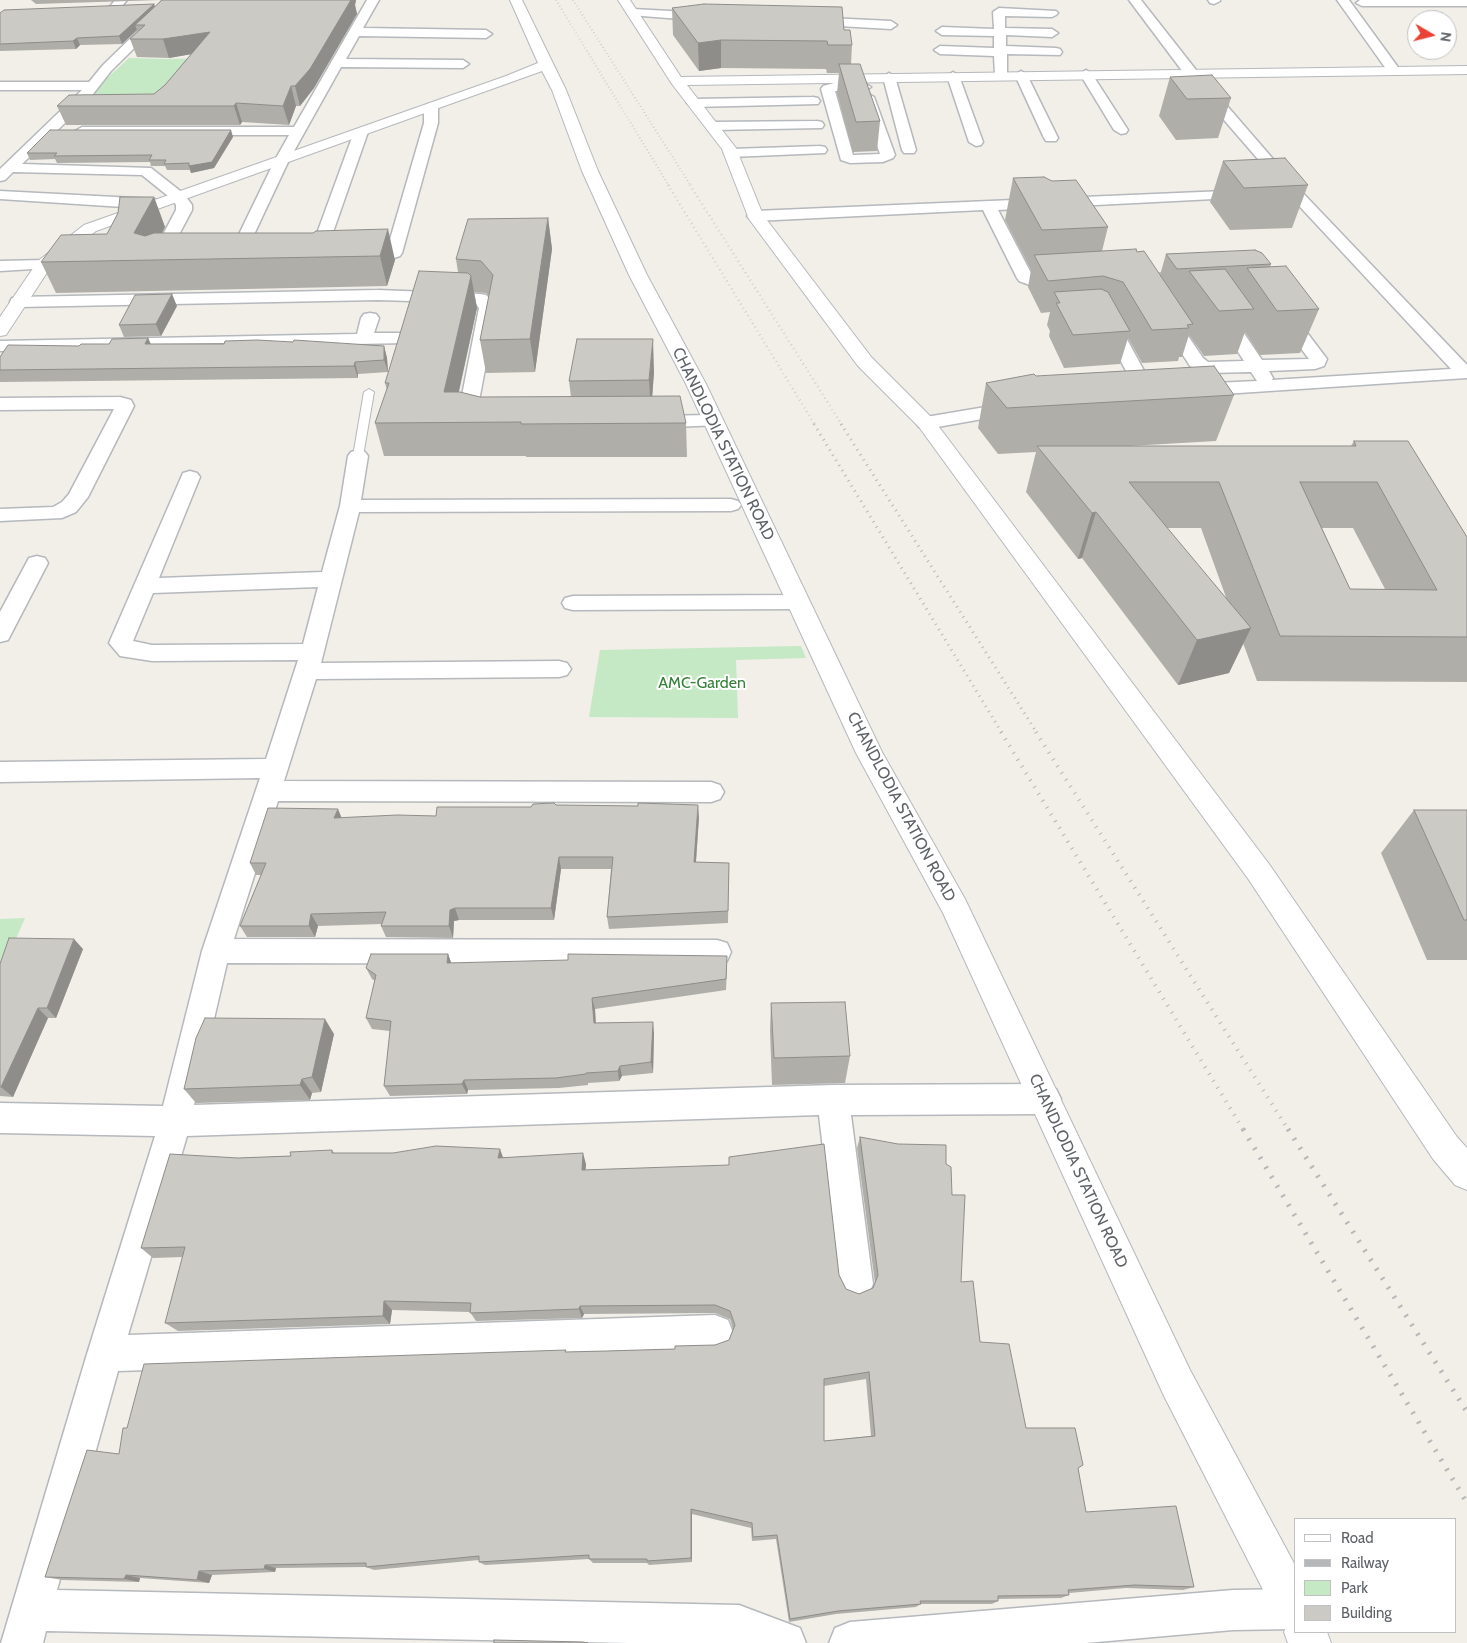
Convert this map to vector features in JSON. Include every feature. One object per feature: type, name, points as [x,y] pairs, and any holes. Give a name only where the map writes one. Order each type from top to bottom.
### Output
[{"type":"street","points":[[236,257],[282,160],[337,63],[351,47],[355,32],[367,19],[373,0]]},
{"type":"street","name":"CHANDLODIA STATION ROAD","points":[[516,0],[545,65],[559,90],[590,171],[638,275],[696,384],[869,752],[955,908],[1178,1383],[1294,1606]]},
{"type":"street","points":[[624,0],[677,81],[731,153],[756,216],[865,362],[926,423],[1259,872],[1456,1145],[1467,1173]]},
{"type":"street","points":[[1135,0],[1191,73],[1294,192],[1466,373]]},
{"type":"street","points":[[1343,0],[1394,70]]},
{"type":"street","points":[[1362,2],[1467,3]]},
{"type":"street","points":[[4,173],[48,131],[107,68],[175,3]]},
{"type":"street","points":[[153,6],[175,3],[190,5]]},
{"type":"street","points":[[114,5],[134,7]]},
{"type":"street","points":[[1001,75],[1000,32],[995,16],[999,12],[1052,13]]},
{"type":"street","points":[[633,13],[722,17]]},
{"type":"street","points":[[792,20],[891,25]]},
{"type":"street","points":[[942,31],[1052,33]]},
{"type":"street","points":[[355,32],[486,34]]},
{"type":"street","points":[[940,50],[1056,52]]},
{"type":"street","points":[[337,63],[463,64]]},
{"type":"street","points":[[0,331],[44,265],[90,228],[511,79],[545,65]]},
{"type":"street","points":[[862,82],[888,155],[887,157],[856,159],[846,157],[828,89],[834,87],[889,77],[1467,70]]},
{"type":"street","points":[[1086,74],[1121,130]]},
{"type":"street","points":[[1021,75],[1051,138]]},
{"type":"street","points":[[953,76],[976,142]]},
{"type":"street","points":[[889,77],[909,150]]},
{"type":"street","points":[[328,80],[346,80]]},
{"type":"street","points":[[677,81],[862,82]]},
{"type":"street","points":[[0,86],[91,86]]},
{"type":"street","points":[[694,103],[813,101]]},
{"type":"street","points":[[394,253],[431,123],[430,108]]},
{"type":"street","points":[[712,126],[817,125]]},
{"type":"street","points":[[48,131],[298,131]]},
{"type":"street","points":[[316,258],[361,132]]},
{"type":"street","points":[[731,153],[820,150]]},
{"type":"street","points":[[4,173],[146,171],[179,196],[184,205],[184,210],[158,259]]},
{"type":"street","points":[[756,216],[991,211],[1294,192]]},
{"type":"street","points":[[0,195],[158,204]]},
{"type":"street","points":[[991,211],[1076,217]]},
{"type":"street","points":[[991,211],[1025,278],[1035,282],[1082,279]]},
{"type":"street","points":[[0,266],[44,265]]},
{"type":"street","points":[[1246,275],[1258,280],[1276,303],[1318,359],[1318,362],[1314,364],[1210,368],[1196,362],[1145,284],[1146,280],[1246,275]]},
{"type":"street","points":[[18,302],[378,295],[480,299],[488,306],[468,411],[471,419],[486,423],[496,423]]},
{"type":"street","points":[[1256,304],[1276,303]]},
{"type":"street","points":[[1236,304],[1212,306],[1258,366],[1268,385]]},
{"type":"street","points":[[1161,308],[1179,307]]},
{"type":"street","points":[[1086,316],[1102,316],[1108,320],[1147,392]]},
{"type":"street","points":[[364,339],[370,318]]},
{"type":"street","points":[[0,346],[408,338]]},
{"type":"street","points":[[1128,394],[1466,373]]},
{"type":"street","points":[[0,404],[120,403],[125,406],[78,497],[69,508],[62,512],[53,513],[0,515]]},
{"type":"street","points":[[926,423],[1032,406]]},
{"type":"street","points":[[634,422],[713,421]]},
{"type":"street","points":[[358,456],[350,506],[309,662],[216,951],[175,1121],[105,1354],[27,1627],[739,1625],[785,1643]]},
{"type":"street","points":[[190,477],[121,643],[128,650],[309,662],[558,669]]},
{"type":"street","points":[[350,506],[731,505]]},
{"type":"street","points":[[0,634],[37,563]]},
{"type":"street","points":[[145,586],[330,580]]},
{"type":"street","points":[[573,603],[798,602]]},
{"type":"street","points":[[0,772],[711,792]]},
{"type":"street","points":[[216,951],[717,952]]},
{"type":"street","points":[[0,1118],[175,1121],[833,1100],[1044,1099]]},
{"type":"street","points":[[833,1100],[856,1284]]},
{"type":"street","points":[[105,1354],[715,1333]]},
{"type":"street","points":[[850,1643],[1233,1610],[1294,1610]]},
{"type":"lane","points":[[358,456],[369,392]]},
{"type":"green space","points":[[129,58],[205,58],[161,107],[78,105]]},
{"type":"green space","name":"AMC-Garden","points":[[801,646],[806,658],[736,660],[738,718],[589,717],[600,650]]},
{"type":"green space","points":[[25,918],[0,976],[0,919]]},
{"type":"building","points":[[162,0],[351,0],[310,69],[295,86],[291,86],[283,106],[236,103],[234,106],[57,106],[69,95],[154,94],[165,85],[210,32],[163,39],[130,39],[145,25],[135,25]]},
{"type":"building","points":[[154,4],[119,36],[77,38],[73,41],[0,44],[0,13],[4,10]]},
{"type":"building","points":[[704,4],[842,7],[844,30],[850,30],[852,45],[828,45],[827,41],[721,40],[698,43],[672,8]]},
{"type":"building","points":[[839,64],[860,64],[880,121],[856,122]]},
{"type":"building","points":[[1212,75],[1231,98],[1187,99],[1170,77]]},
{"type":"building","points":[[50,130],[231,130],[212,162],[189,166],[189,163],[164,164],[166,160],[149,160],[152,155],[54,156],[57,153],[27,153]]},
{"type":"building","points":[[1285,158],[1308,185],[1244,188],[1223,161]]},
{"type":"building","points":[[1044,177],[1052,181],[1076,180],[1108,227],[1042,230],[1013,178]]},
{"type":"building","points":[[120,197],[154,197],[134,233],[145,236],[154,233],[313,233],[316,231],[388,229],[380,256],[41,262],[61,235],[107,234],[118,213]]},
{"type":"building","points":[[548,218],[530,339],[480,340],[493,275],[481,261],[456,259],[468,219]]},
{"type":"building","points":[[1136,249],[1137,252],[1144,251],[1193,324],[1187,325],[1189,328],[1152,330],[1123,282],[1103,276],[1048,281],[1034,255]]},
{"type":"building","points":[[1255,250],[1262,253],[1271,264],[1177,269],[1166,254]]},
{"type":"building","points":[[1286,266],[1319,309],[1277,311],[1247,268]]},
{"type":"building","points":[[1225,269],[1254,309],[1219,311],[1189,271]]},
{"type":"building","points":[[419,271],[468,273],[471,276],[444,392],[460,392],[480,397],[680,396],[686,423],[375,423],[389,383],[385,383]]},
{"type":"building","points":[[1101,289],[1108,292],[1130,331],[1073,335],[1056,303],[1060,303],[1054,292]]},
{"type":"building","points":[[172,294],[156,324],[119,325],[135,295]]},
{"type":"building","points":[[148,338],[145,344],[224,344],[225,341],[293,342],[294,340],[384,346],[384,360],[355,362],[354,366],[0,370],[0,357],[8,345],[79,346],[81,344],[109,344],[112,339]]},
{"type":"building","points":[[577,339],[653,339],[649,380],[569,381]]},
{"type":"building","points":[[1214,366],[1234,395],[1007,408],[986,383],[1034,374],[1036,376]]},
{"type":"building","points":[[1354,441],[1408,441],[1467,537],[1467,637],[1280,636],[1219,482],[1129,482],[1251,628],[1197,640],[1096,512],[1092,513],[1037,446],[1356,446]],"holes":[[[1300,482],[1377,482],[1437,590],[1350,589]]]},
{"type":"building","points":[[554,803],[556,805],[638,806],[638,803],[698,805],[694,862],[729,863],[728,911],[607,917],[613,857],[559,857],[551,908],[455,908],[450,910],[449,926],[381,926],[386,912],[311,914],[309,926],[240,926],[266,863],[250,863],[268,808],[338,809],[334,818],[397,815],[436,816],[437,807],[531,807],[533,804]]},
{"type":"building","points":[[1414,810],[1467,810],[1467,920],[1464,920]]},
{"type":"building","points":[[9,938],[74,939],[47,1008],[38,1008],[0,1087],[0,964]]},
{"type":"building","points":[[371,954],[448,954],[447,963],[568,960],[568,954],[727,956],[726,979],[592,998],[594,1023],[653,1022],[651,1062],[620,1066],[618,1071],[586,1073],[556,1078],[464,1080],[462,1084],[384,1086],[391,1021],[366,1018],[376,975],[366,968]]},
{"type":"building","points":[[845,1002],[850,1056],[774,1058],[771,1003]]},
{"type":"building","points":[[205,1018],[325,1019],[312,1077],[302,1079],[300,1085],[184,1089],[196,1038]]},
{"type":"building","points":[[860,1137],[898,1144],[946,1145],[946,1164],[951,1167],[952,1195],[965,1195],[961,1282],[973,1281],[980,1342],[1009,1344],[1026,1428],[1075,1428],[1083,1465],[1078,1468],[1086,1512],[1176,1506],[1194,1587],[1135,1585],[1068,1590],[1069,1595],[998,1596],[998,1601],[920,1601],[921,1604],[838,1611],[790,1619],[777,1535],[753,1537],[752,1523],[691,1509],[691,1558],[647,1561],[647,1559],[589,1559],[589,1555],[479,1562],[479,1556],[366,1567],[366,1563],[265,1565],[264,1569],[199,1571],[197,1580],[126,1575],[124,1579],[45,1577],[87,1450],[119,1454],[123,1428],[127,1428],[144,1364],[566,1350],[565,1352],[675,1349],[675,1346],[715,1345],[729,1340],[735,1325],[730,1311],[715,1305],[580,1306],[579,1309],[470,1313],[471,1303],[384,1301],[383,1316],[165,1323],[185,1247],[141,1248],[170,1154],[238,1158],[291,1156],[290,1152],[332,1150],[332,1153],[393,1153],[436,1146],[500,1149],[498,1158],[583,1153],[582,1170],[729,1165],[729,1157],[824,1144],[839,1275],[846,1289],[859,1294],[873,1288],[878,1275]],"holes":[[[869,1372],[875,1436],[824,1441],[824,1379]]]},
{"type":"building","points":[[494,1640],[583,1642],[588,1643],[494,1643]]},
{"type":"railway","points":[[556,0],[669,186]]},
{"type":"railway","points":[[573,0],[691,186]]},
{"type":"railway","points":[[668,185],[815,425]]},
{"type":"railway","points":[[690,185],[842,425]]},
{"type":"railway","points":[[814,424],[1002,733]]},
{"type":"railway","points":[[841,424],[1037,733]]},
{"type":"railway","points":[[1001,732],[1244,1131]]},
{"type":"railway","points":[[1036,732],[1289,1131]]},
{"type":"railway","points":[[1243,1129],[1467,1503]]},
{"type":"railway","points":[[1288,1129],[1467,1412]]}]
